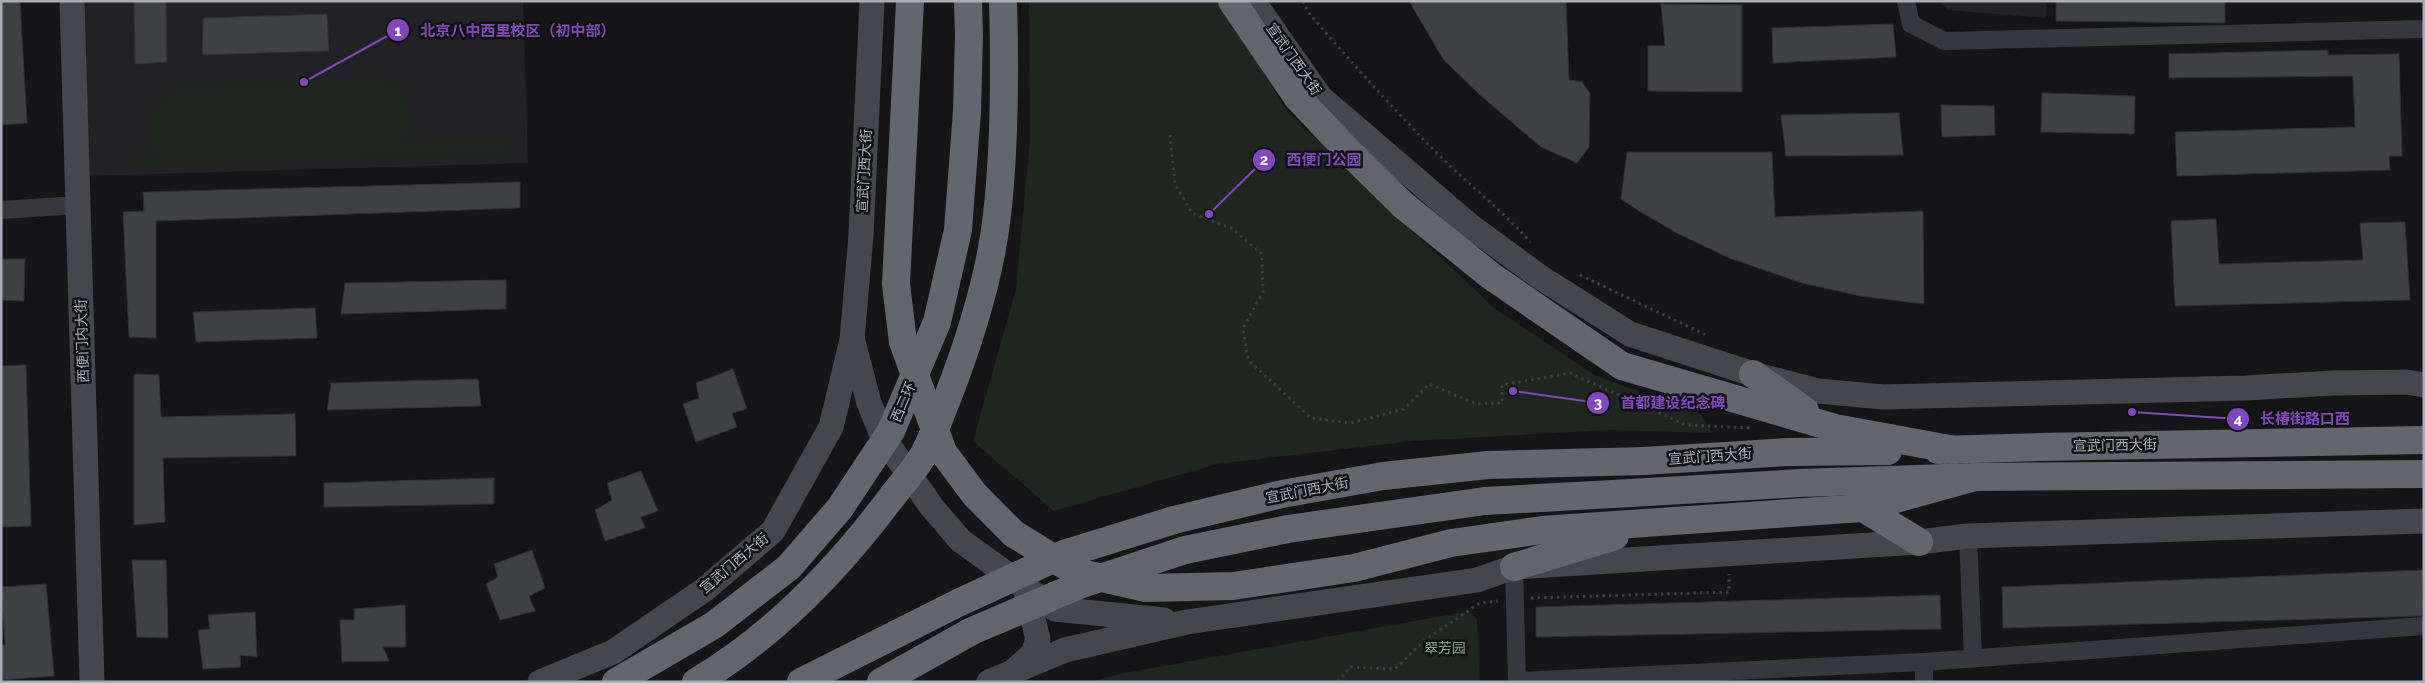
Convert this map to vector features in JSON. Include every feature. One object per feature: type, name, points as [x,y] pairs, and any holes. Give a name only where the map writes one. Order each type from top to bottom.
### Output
[{"type":"highway","points":[[910,1],[896,284],[903,342],[943,452],[975,496],[1014,534],[1076,572],[1146,588],[1233,586],[1354,568],[1451,543],[1542,530],[1863,508],[1975,477]]},
{"type":"highway","name":"西二环","points":[[616,682],[714,625],[789,567],[840,508],[890,431],[936,322],[958,230],[967,111],[968,1]]},
{"type":"highway","points":[[696,682],[733,660],[813,591],[871,524],[926,452],[957,373],[990,258],[997,215],[1003,115],[1003,1]]},
{"type":"highway","points":[[1232,1],[1298,98],[1348,152],[1403,205],[1491,276],[1622,366],[1835,428],[1956,450]]},
{"type":"highway","points":[[1753,374],[1792,404],[1835,428]]},
{"type":"highway","name":"宣武门西大街","points":[[801,682],[958,603],[1064,554],[1174,520],[1282,494],[1384,476],[1488,465],[1644,461],[1787,452],[2424,440]]},
{"type":"highway","points":[[881,682],[972,631],[1082,584],[1185,550],[1288,529],[1485,501],[1800,483],[1975,477],[2424,474]]},
{"type":"highway","points":[[1863,508],[1919,542]]},
{"type":"highway","points":[[1514,567],[1662,521]]},
{"type":"street","name":"西便门内大街","points":[[72,1],[92,682]]},
{"type":"street","name":"宣武门西大街","points":[[540,682],[613,652],[704,590],[773,531],[831,427],[852,340],[861,235],[872,1]]},
{"type":"street","name":"宣武门西大街","points":[[1253,1],[1320,98],[1469,225],[1540,277],[1630,334],[1753,374],[1818,391],[1883,397],[2245,388],[2333,383],[2407,382],[2424,385]]},
{"type":"street","points":[[1906,1],[1911,24],[1944,41],[2424,29]]},
{"type":"street","points":[[1,210],[78,205]]},
{"type":"street","name":"宣武门西大街","points":[[852,340],[876,424],[893,454],[931,506],[960,540],[1055,609],[1187,622]]},
{"type":"street","name":"宣武门西大街","points":[[990,682],[1016,668],[1064,650],[1187,622],[1477,580],[1514,567],[1919,542],[1968,536],[2424,521]]},
{"type":"street","points":[[1968,536],[1973,657]]},
{"type":"street","points":[[1514,567],[1517,681],[1924,662],[2424,626]]},
{"type":"street","points":[[1016,668],[1032,654],[1038,640],[1024,586]]},
{"type":"street","points":[[1924,662],[1924,682]]},
{"type":"path","points":[[1303,1],[1321,26],[1405,120],[1448,164],[1508,216],[1532,244]]},
{"type":"path","points":[[1170,136],[1175,184],[1192,213],[1230,228],[1262,254],[1263,292],[1243,328],[1248,360],[1310,418],[1351,423],[1404,408],[1429,384],[1476,404],[1502,403],[1502,385],[1570,373],[1686,425],[1754,428]]},
{"type":"path","points":[[1578,274],[1709,336]]},
{"type":"path","points":[[1338,682],[1350,667],[1395,669],[1425,640],[1480,603],[1515,599],[1729,592],[1728,553]]},
{"type":"shaded area","points":[[80,1],[523,1],[528,163],[85,176]]},
{"type":"shaded area","points":[[1939,1],[2046,1],[2046,18],[1948,10]]},
{"type":"green space","points":[[1029,1],[1220,1],[1287,111],[1494,308],[1594,375],[1702,415],[1712,433],[1610,430],[1412,441],[1217,464],[1054,511],[973,441],[1016,289],[1030,139]]},
{"type":"green space","points":[[370,78],[393,83],[399,88],[408,102],[411,110],[411,125],[401,141],[510,138],[511,154],[131,167],[130,156],[157,154],[148,143],[147,133],[150,116],[163,97],[178,86]]},
{"type":"green space","name":"翠芳园","points":[[1470,611],[1477,620],[1480,682],[1092,682],[1119,674]]},
{"type":"building","points":[[1,1],[20,1],[27,123],[1,125]]},
{"type":"building","points":[[134,1],[166,1],[167,62],[135,64]]},
{"type":"building","points":[[1409,1],[1566,1],[1569,80],[1582,82],[1590,93],[1589,147],[1577,163],[1541,147],[1480,95],[1443,59]]},
{"type":"building","points":[[2056,1],[2225,1],[2225,23],[2056,21]]},
{"type":"building","points":[[1661,4],[1742,5],[1742,92],[1648,91],[1648,46],[1665,46]]},
{"type":"building","points":[[327,14],[329,51],[202,55],[203,18]]},
{"type":"building","points":[[1893,24],[1896,57],[1773,63],[1772,28]]},
{"type":"building","points":[[2328,50],[2328,55],[2399,54],[2402,156],[2389,156],[2390,170],[2177,176],[2175,132],[2355,127],[2353,76],[2169,78],[2169,54]]},
{"type":"building","points":[[2042,93],[2135,96],[2134,134],[2041,132]]},
{"type":"building","points":[[1941,105],[1994,106],[1995,135],[1942,137]]},
{"type":"building","points":[[1899,113],[1903,155],[1786,156],[1781,115]]},
{"type":"building","points":[[1627,152],[1772,152],[1775,217],[1923,211],[1924,304],[1860,296],[1802,283],[1729,258],[1677,233],[1621,199]]},
{"type":"building","points":[[520,182],[520,208],[156,221],[156,338],[129,337],[123,212],[144,211],[143,192]]},
{"type":"building","points":[[2216,219],[2219,264],[2363,260],[2360,223],[2405,222],[2410,300],[2175,306],[2171,221]]},
{"type":"building","points":[[1,259],[25,259],[24,301],[1,300]]},
{"type":"building","points":[[506,280],[506,309],[341,314],[345,283]]},
{"type":"building","points":[[315,308],[317,338],[196,342],[193,312]]},
{"type":"building","points":[[26,365],[31,526],[1,527],[1,366]]},
{"type":"building","points":[[733,369],[747,409],[732,413],[737,427],[696,442],[683,404],[699,398],[696,383]]},
{"type":"building","points":[[134,374],[159,375],[161,417],[295,414],[296,456],[163,458],[165,522],[134,525]]},
{"type":"building","points":[[478,379],[481,406],[327,410],[331,383]]},
{"type":"building","points":[[641,471],[658,511],[641,517],[645,528],[605,541],[595,510],[612,500],[607,483]]},
{"type":"building","points":[[494,478],[494,504],[324,507],[324,483]]},
{"type":"building","points":[[532,550],[545,588],[529,596],[535,611],[500,620],[486,584],[498,577],[494,564]]},
{"type":"building","points":[[132,560],[166,560],[168,638],[137,637]]},
{"type":"building","points":[[2423,570],[2422,616],[2003,628],[2002,587]]},
{"type":"building","points":[[46,584],[54,676],[1,680],[1,645],[5,645],[1,587]]},
{"type":"building","points":[[1940,595],[1941,629],[1536,637],[1536,607]]},
{"type":"building","points":[[405,605],[406,647],[383,647],[389,661],[342,662],[340,620],[354,620],[354,609]]},
{"type":"building","points":[[255,612],[257,657],[240,655],[241,667],[203,669],[198,630],[210,629],[208,615]]},
{"type":"place","name":"北京八中西里校区（初中部）","points":[[304,82]]},
{"type":"place","name":"西便门公园","points":[[1209,214]]},
{"type":"place","name":"首都建设纪念碑","points":[[1513,391]]},
{"type":"place","name":"长椿街路口西","points":[[2132,412]]}]
